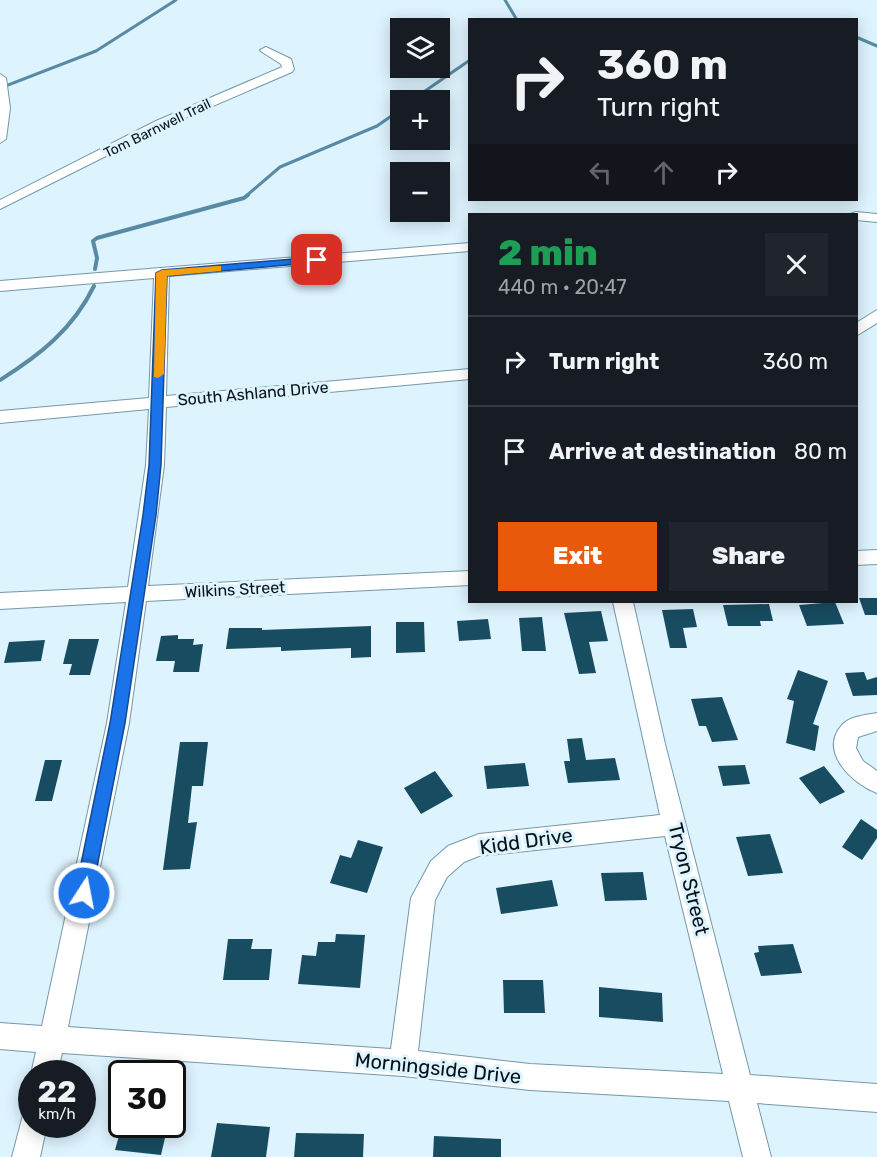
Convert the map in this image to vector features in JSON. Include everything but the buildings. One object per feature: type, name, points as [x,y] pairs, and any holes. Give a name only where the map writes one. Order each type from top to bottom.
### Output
[{"type":"street","name":"Tom Barnwell Trail","points":[[0,205],[160,124],[288,69],[287,62],[266,50]]},
{"type":"street","points":[[0,78],[4,108],[0,139]]},
{"type":"street","points":[[858,216],[877,218]]},
{"type":"street","points":[[0,286],[468,247]]},
{"type":"street","points":[[47,1060],[118,723],[154,475],[162,273]]},
{"type":"street","points":[[858,329],[877,315]]},
{"type":"street","name":"South Ashland Drive","points":[[0,417],[468,374]]},
{"type":"street","points":[[858,558],[877,557]]},
{"type":"street","name":"Wilkins Street","points":[[0,601],[468,578]]},
{"type":"street","name":"Tryon Street","points":[[623,603],[654,744],[757,1157]]},
{"type":"street","points":[[877,722],[864,723],[851,730],[846,738],[844,749],[851,765],[864,777],[877,783]]},
{"type":"street","name":"Kidd Drive","points":[[403,1063],[423,898],[439,869],[456,854],[489,843],[675,824]]},
{"type":"street","name":"Morningside Drive","points":[[0,1036],[403,1063],[530,1077],[877,1098]]},
{"type":"street","points":[[26,1157],[30,1138]]},
{"type":"waterway","points":[[0,88],[96,51],[176,0]]},
{"type":"waterway","points":[[505,0],[516,18]]},
{"type":"waterway","points":[[858,38],[877,46]]},
{"type":"waterway","points":[[426,90],[468,61]]},
{"type":"waterway","points":[[246,196],[280,167],[377,126],[390,117]]},
{"type":"waterway","points":[[95,269],[97,258],[93,241],[97,238],[248,195]]},
{"type":"waterway","points":[[0,380],[29,361],[54,340],[76,315],[94,286]]},
{"type":"slow traffic","points":[[158,374],[162,273],[217,269]]},
{"type":"route","points":[[84,893],[118,723],[149,515],[155,465],[162,273],[317,260]]}]
